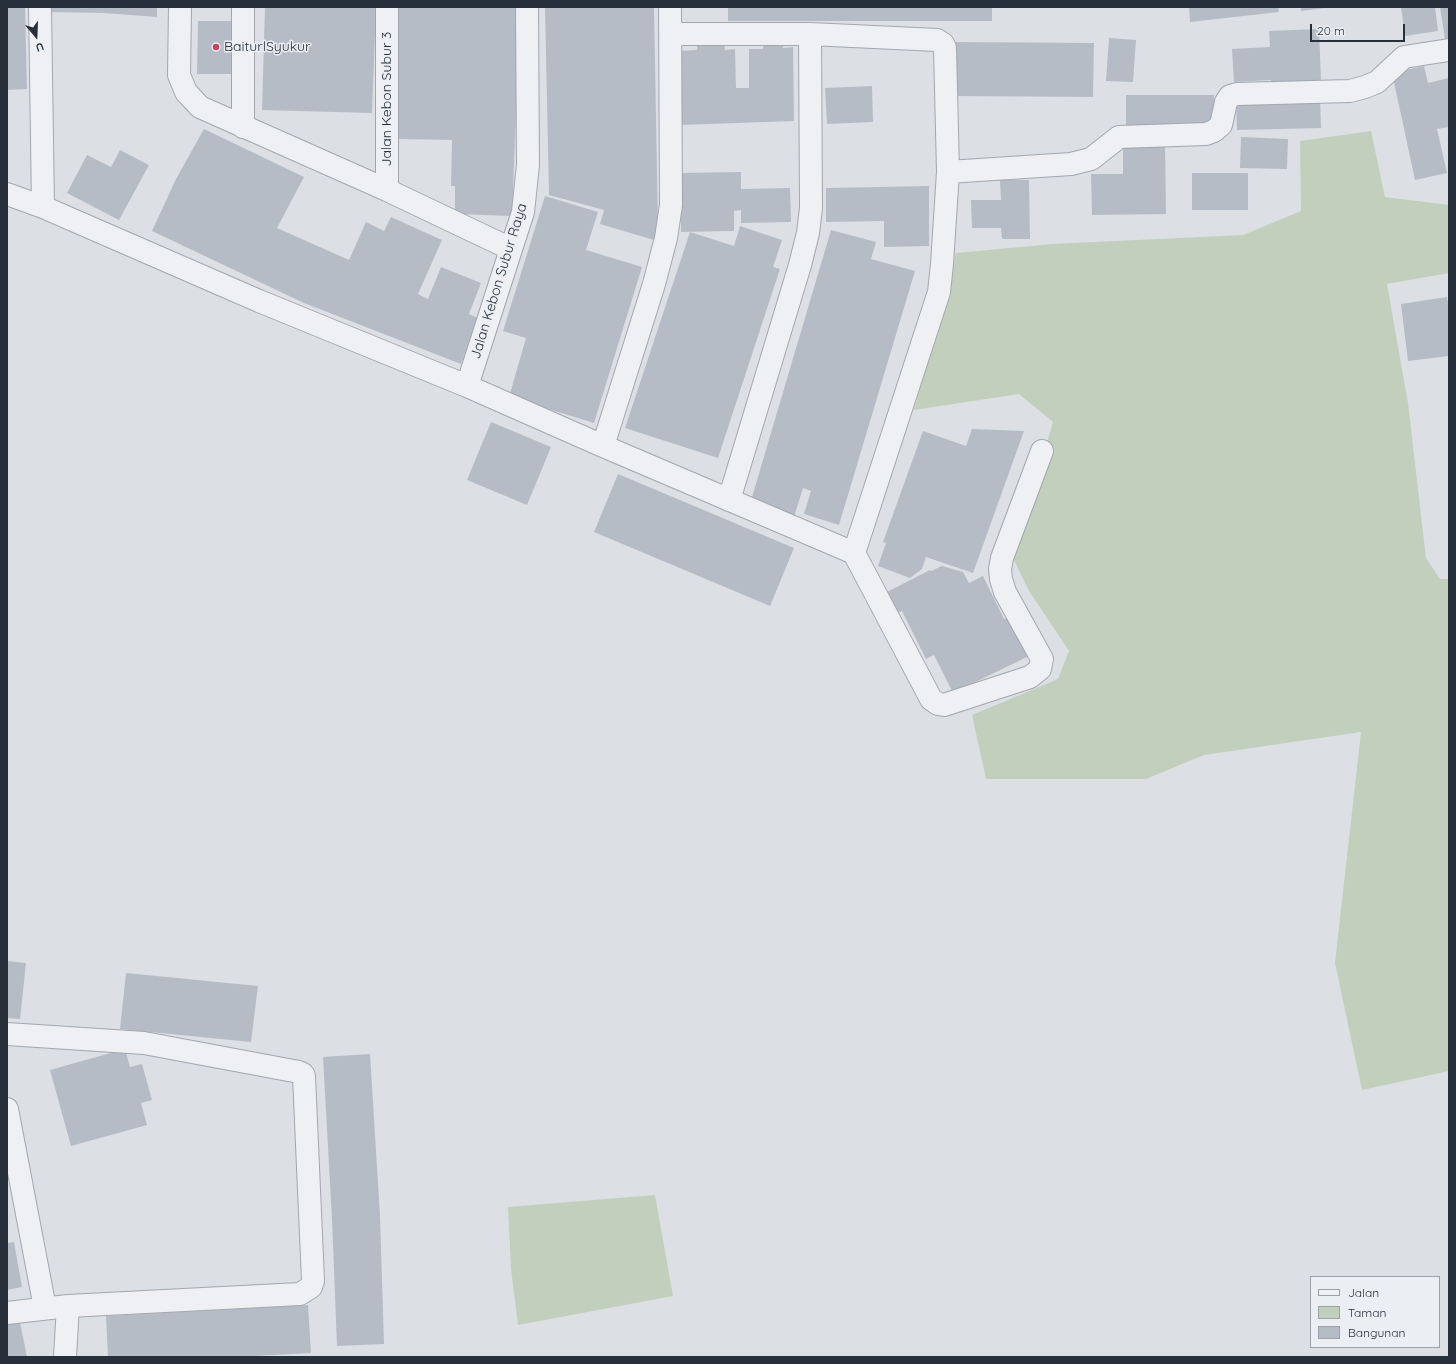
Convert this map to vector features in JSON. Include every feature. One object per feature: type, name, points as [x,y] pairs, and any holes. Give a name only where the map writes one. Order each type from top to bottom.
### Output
[{"type":"street","points":[[40,7],[43,207]]},
{"type":"street","points":[[180,7],[179,75],[193,101],[200,107],[387,190],[511,249]]},
{"type":"street","points":[[243,7],[243,127]]},
{"type":"street","name":"Jalan Kebon Subur 3","points":[[387,7],[387,190]]},
{"type":"street","name":"Jalan Kebon Subur Raya","points":[[467,386],[523,212],[528,165],[527,7]]},
{"type":"street","points":[[603,446],[654,284],[666,238],[671,205],[670,7]]},
{"type":"street","points":[[670,34],[810,34],[938,40],[943,44],[946,52],[948,172],[939,292],[854,553]]},
{"type":"street","points":[[729,500],[800,265],[808,233],[811,208],[810,34]]},
{"type":"street","points":[[948,172],[1071,164],[1091,159],[1119,138],[1206,134],[1214,131],[1221,125],[1226,102],[1230,96],[1237,94],[1350,91],[1366,87],[1377,82],[1404,57],[1449,50]]},
{"type":"street","points":[[7,194],[43,207],[259,301],[467,386],[603,446],[854,553],[931,699],[944,705],[1036,674],[1040,669],[1042,659],[1005,592],[1000,570],[1002,558],[1042,451]]},
{"type":"street","points":[[7,1034],[144,1044],[304,1074],[313,1281],[311,1286],[300,1294],[68,1306],[7,1313]]},
{"type":"street","points":[[7,1110],[13,1168],[45,1308]]},
{"type":"street","points":[[65,1357],[68,1306]]},
{"type":"green space","points":[[1371,131],[1385,197],[1449,205],[1449,273],[1387,284],[1408,403],[1426,558],[1440,579],[1449,579],[1449,1071],[1362,1090],[1335,963],[1361,732],[1204,755],[1146,779],[986,779],[972,715],[1058,679],[1069,651],[1029,591],[1013,558],[1053,422],[1019,394],[914,410],[956,253],[1052,244],[1243,235],[1301,211],[1300,141]]},
{"type":"green space","points":[[655,1195],[673,1296],[518,1325],[511,1269],[508,1207]]},
{"type":"building","points":[[7,7],[25,7],[27,89],[7,90]]},
{"type":"building","points":[[47,7],[157,7],[157,17],[104,13],[47,12]]},
{"type":"building","points":[[265,7],[376,7],[372,113],[262,110]]},
{"type":"building","points":[[398,7],[518,7],[517,90],[512,216],[455,214],[455,186],[451,186],[452,140],[399,139]]},
{"type":"building","points":[[545,7],[654,7],[658,226],[654,240],[600,224],[604,210],[549,195]]},
{"type":"building","points":[[728,7],[992,7],[992,21],[728,21]]},
{"type":"building","points":[[1189,7],[1278,7],[1279,12],[1190,22]]},
{"type":"building","points":[[1301,7],[1325,7],[1325,8],[1301,11]]},
{"type":"building","points":[[1401,7],[1435,7],[1438,31],[1405,36]]},
{"type":"building","points":[[1440,7],[1449,7],[1449,38],[1445,39]]},
{"type":"building","name":"BaiturlSyukur","points":[[198,21],[235,21],[234,74],[197,74]]},
{"type":"building","points":[[1319,29],[1321,81],[1272,83],[1271,80],[1234,82],[1232,49],[1270,47],[1269,31]]},
{"type":"building","points":[[1109,38],[1136,40],[1133,82],[1106,81]]},
{"type":"building","points":[[697,40],[724,40],[725,50],[735,49],[736,88],[749,88],[749,49],[763,49],[764,41],[783,40],[783,48],[793,47],[794,121],[680,125],[679,51],[697,50]]},
{"type":"building","points":[[955,42],[1094,43],[1093,97],[954,96]]},
{"type":"building","points":[[1424,66],[1428,83],[1449,78],[1449,127],[1437,129],[1447,173],[1415,180],[1392,73]]},
{"type":"building","points":[[872,86],[873,122],[827,124],[825,88]]},
{"type":"building","points":[[1126,95],[1214,95],[1214,127],[1126,126]]},
{"type":"building","points":[[1320,98],[1321,128],[1237,130],[1236,101]]},
{"type":"building","points":[[204,129],[304,177],[277,228],[349,260],[366,222],[384,231],[391,217],[442,240],[418,294],[428,299],[441,267],[481,283],[469,314],[478,318],[461,364],[304,303],[152,231],[176,179]]},
{"type":"building","points":[[1241,137],[1288,139],[1287,169],[1240,168]]},
{"type":"building","points":[[1165,143],[1166,214],[1092,215],[1091,174],[1123,174],[1123,144]]},
{"type":"building","points":[[120,150],[149,165],[119,220],[67,193],[87,155],[111,167]]},
{"type":"building","points":[[741,172],[741,189],[790,188],[791,222],[741,223],[741,210],[734,211],[734,231],[681,232],[681,173]]},
{"type":"building","points":[[1192,173],[1248,173],[1248,210],[1192,210]]},
{"type":"building","points":[[1000,180],[1029,180],[1030,239],[1002,239],[1001,228],[972,228],[971,200],[1001,200]]},
{"type":"building","points":[[929,186],[929,246],[884,247],[884,221],[826,222],[826,188]]},
{"type":"building","points":[[545,196],[598,212],[586,250],[642,267],[594,423],[509,397],[526,338],[503,331]]},
{"type":"building","points":[[740,226],[782,240],[773,267],[780,269],[718,458],[625,428],[690,232],[734,246]]},
{"type":"building","points":[[831,230],[876,242],[871,259],[915,271],[839,525],[804,514],[811,491],[803,488],[794,517],[752,497]]},
{"type":"building","points":[[1447,297],[1449,308],[1449,356],[1408,361],[1401,304]]},
{"type":"building","points":[[491,422],[551,447],[527,505],[467,480]]},
{"type":"building","points":[[972,429],[1024,431],[973,573],[926,557],[922,569],[910,578],[878,566],[886,543],[883,542],[923,431],[966,446]]},
{"type":"building","points":[[618,474],[794,548],[770,606],[594,532]]},
{"type":"building","points":[[942,566],[963,572],[969,583],[983,576],[1004,619],[1010,617],[1029,656],[953,693],[934,655],[926,659],[902,611],[898,613],[887,592],[930,570],[931,571]]},
{"type":"building","points":[[7,961],[26,963],[20,1019],[7,1018]]},
{"type":"building","points":[[126,973],[258,986],[251,1042],[120,1029]]},
{"type":"building","points":[[125,1049],[130,1067],[142,1064],[152,1100],[141,1103],[147,1125],[71,1146],[50,1070]]},
{"type":"building","points":[[370,1054],[380,1216],[384,1344],[337,1346],[323,1057]]},
{"type":"building","points":[[14,1242],[22,1287],[7,1290],[7,1243]]},
{"type":"building","points":[[308,1305],[311,1353],[236,1357],[108,1357],[106,1316]]},
{"type":"building","points":[[20,1322],[27,1357],[7,1357],[7,1325]]},
{"type":"place","name":"BaiturlSyukur","points":[[216,47]]}]
